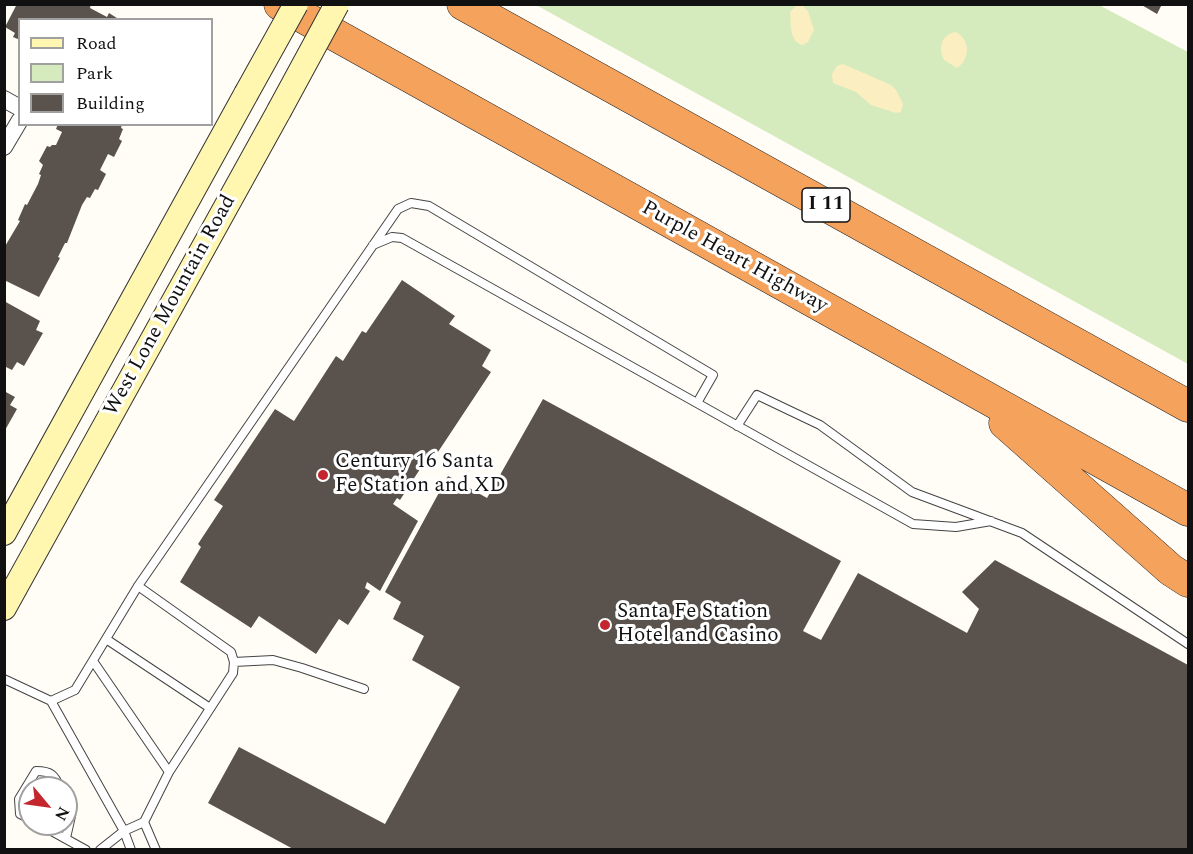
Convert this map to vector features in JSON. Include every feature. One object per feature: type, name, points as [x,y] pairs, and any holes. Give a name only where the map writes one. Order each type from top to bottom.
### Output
[{"type":"highway","name":"Purple Heart Highway","points":[[280,4],[1188,510]]},
{"type":"highway","name":"I 11","points":[[463,4],[1188,406]]},
{"type":"highway","points":[[961,384],[1171,570],[1188,581]]},
{"type":"main road","name":"West Lone Mountain Road","points":[[4,533],[296,4]]},
{"type":"main road","name":"West Lone Mountain Road","points":[[4,608],[337,4]]},
{"type":"street","points":[[4,99],[18,107]]},
{"type":"street","points":[[4,147],[18,123]]},
{"type":"lane","points":[[51,701],[75,690],[138,586],[398,209],[411,203],[429,206],[713,375],[697,403]]},
{"type":"lane","points":[[373,246],[392,237],[402,238],[912,524],[956,527],[991,521]]},
{"type":"lane","points":[[737,426],[757,395],[820,425],[912,492],[1022,533],[1188,644]]},
{"type":"lane","points":[[99,849],[124,831],[144,822],[169,772],[233,673],[234,662],[231,652],[138,586]]},
{"type":"lane","points":[[106,639],[210,708]]},
{"type":"lane","points":[[93,660],[169,772]]},
{"type":"lane","points":[[234,662],[273,660],[364,689]]},
{"type":"lane","points":[[4,679],[51,701],[124,831],[131,849]]},
{"type":"lane","points":[[33,776],[36,771],[47,771],[55,776]]},
{"type":"lane","points":[[144,822],[156,849]]},
{"type":"lane","points":[[62,836],[86,849]]},
{"type":"green space","points":[[536,5],[1099,5],[1188,52],[1188,364]]},
{"type":"sand","points":[[797,5],[802,5],[808,11],[814,30],[808,42],[802,45],[795,40],[791,27],[790,12]]},
{"type":"sand","points":[[956,32],[964,40],[967,50],[964,60],[957,68],[944,60],[941,51],[944,39]]},
{"type":"sand","points":[[843,64],[891,85],[903,104],[901,112],[896,113],[871,105],[856,92],[833,83],[832,74],[837,66]]},
{"type":"building","points":[[17,4],[91,4],[90,8],[107,17],[109,13],[117,18],[18,18],[18,39],[13,37],[15,33],[5,27]]},
{"type":"building","points":[[1140,4],[1162,4],[1157,14]]},
{"type":"building","points":[[57,126],[122,126],[123,129],[119,139],[122,141],[114,157],[108,154],[100,170],[106,174],[98,190],[95,189],[82,205],[67,243],[58,257],[60,258],[39,297],[4,280],[6,251],[4,248],[20,221],[18,220],[25,204],[27,205],[38,184],[43,165],[39,161],[47,146],[56,145],[62,132],[56,129]]},
{"type":"building","name":"Century 16 Santa Fe Station and XD","points":[[402,280],[455,316],[449,324],[491,350],[482,366],[491,372],[438,452],[433,449],[400,500],[397,498],[393,504],[418,521],[380,591],[367,582],[365,588],[370,591],[348,625],[339,619],[316,654],[259,616],[251,628],[180,582],[201,547],[198,544],[223,506],[214,500],[275,409],[294,421],[336,356],[343,361],[362,331],[366,333]]},
{"type":"building","points":[[4,301],[40,321],[36,330],[43,333],[24,366],[17,362],[12,370],[4,366]]},
{"type":"building","points":[[4,391],[15,397],[10,405],[17,409],[4,432]]},
{"type":"building","name":"Santa Fe Station Hotel and Casino","points":[[543,399],[841,561],[803,631],[821,640],[858,573],[967,633],[979,609],[962,592],[995,560],[1188,665],[1188,850],[295,850],[208,803],[239,747],[385,824],[460,687],[412,660],[424,636],[393,619],[401,602],[385,592],[448,476],[487,498]]},
{"type":"place","name":"Century 16 Santa Fe Station and XD","points":[[323,475]]},
{"type":"place","name":"Santa Fe Station Hotel and Casino","points":[[605,625]]}]
